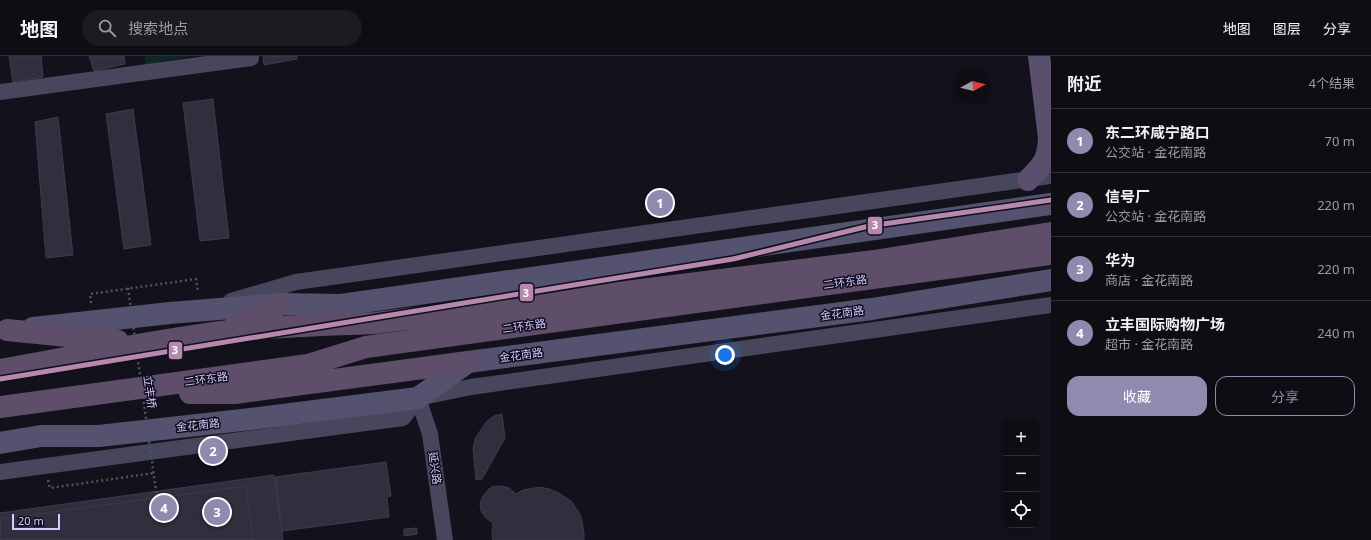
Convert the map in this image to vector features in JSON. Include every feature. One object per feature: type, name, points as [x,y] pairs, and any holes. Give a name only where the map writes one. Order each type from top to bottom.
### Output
[{"type":"highway","name":"二环东路","points":[[0,370],[222,332],[375,322],[874,261],[1051,233]]},
{"type":"highway","name":"二环东路","points":[[0,407],[308,365],[366,347],[1051,254]]},
{"type":"highway","points":[[222,332],[281,304]]},
{"type":"highway","points":[[4,331],[148,344]]},
{"type":"highway","points":[[92,394],[235,393],[468,362]]},
{"type":"main road","points":[[1028,180],[1042,166],[1048,151],[1049,138],[1039,56]]},
{"type":"main road","points":[[4,331],[200,310],[281,304],[342,305],[1051,204]]},
{"type":"main road","name":"金花南路","points":[[0,443],[41,436],[107,436],[418,398],[468,362],[872,309],[1051,280]]},
{"type":"street","points":[[0,92],[251,58],[251,56]]},
{"type":"street","points":[[200,310],[296,282],[1051,176]]},
{"type":"street","points":[[0,472],[403,418],[418,398],[471,386],[1051,305]]},
{"type":"street","name":"延兴路","points":[[418,398],[430,434],[445,540]]},
{"type":"path","points":[[90,294],[196,279]]},
{"type":"path","name":"立丰桥","points":[[128,288],[157,498]]},
{"type":"path","points":[[50,488],[154,473]]},
{"type":"green space","points":[[145,56],[193,56],[145,65]]},
{"type":"building","points":[[9,56],[41,56],[43,77],[13,82]]},
{"type":"building","points":[[89,56],[124,56],[125,64],[94,71]]},
{"type":"building","points":[[263,56],[297,56],[297,59],[264,65]]},
{"type":"building","points":[[213,99],[229,238],[200,241],[183,103]]},
{"type":"building","points":[[133,109],[151,245],[124,249],[106,114]]},
{"type":"building","points":[[58,117],[73,255],[46,258],[35,122]]},
{"type":"building","points":[[502,414],[505,438],[482,479],[476,480],[473,448],[476,437],[487,421],[494,416]]},
{"type":"building","points":[[386,462],[391,496],[387,497],[389,517],[282,531],[275,477]]},
{"type":"building","points":[[274,475],[283,540],[0,540],[0,513]]},
{"type":"building","points":[[246,486],[253,540],[0,540],[0,519]]},
{"type":"building","points":[[501,486],[509,488],[516,494],[523,490],[540,487],[559,493],[571,501],[580,514],[584,540],[493,540],[493,523],[486,518],[481,511],[480,504],[487,491],[492,487]]},
{"type":"building","points":[[417,528],[417,534],[404,536],[404,529]]},
{"type":"transit line","name":"3","points":[[0,379],[733,259],[869,226],[1051,200]]},
{"type":"place","name":"东二环咸宁路口","points":[[660,203]]},
{"type":"place","name":"信号厂","points":[[213,451]]},
{"type":"place","name":"立丰国际购物广场","points":[[164,508]]},
{"type":"place","name":"华为","points":[[217,512]]}]
